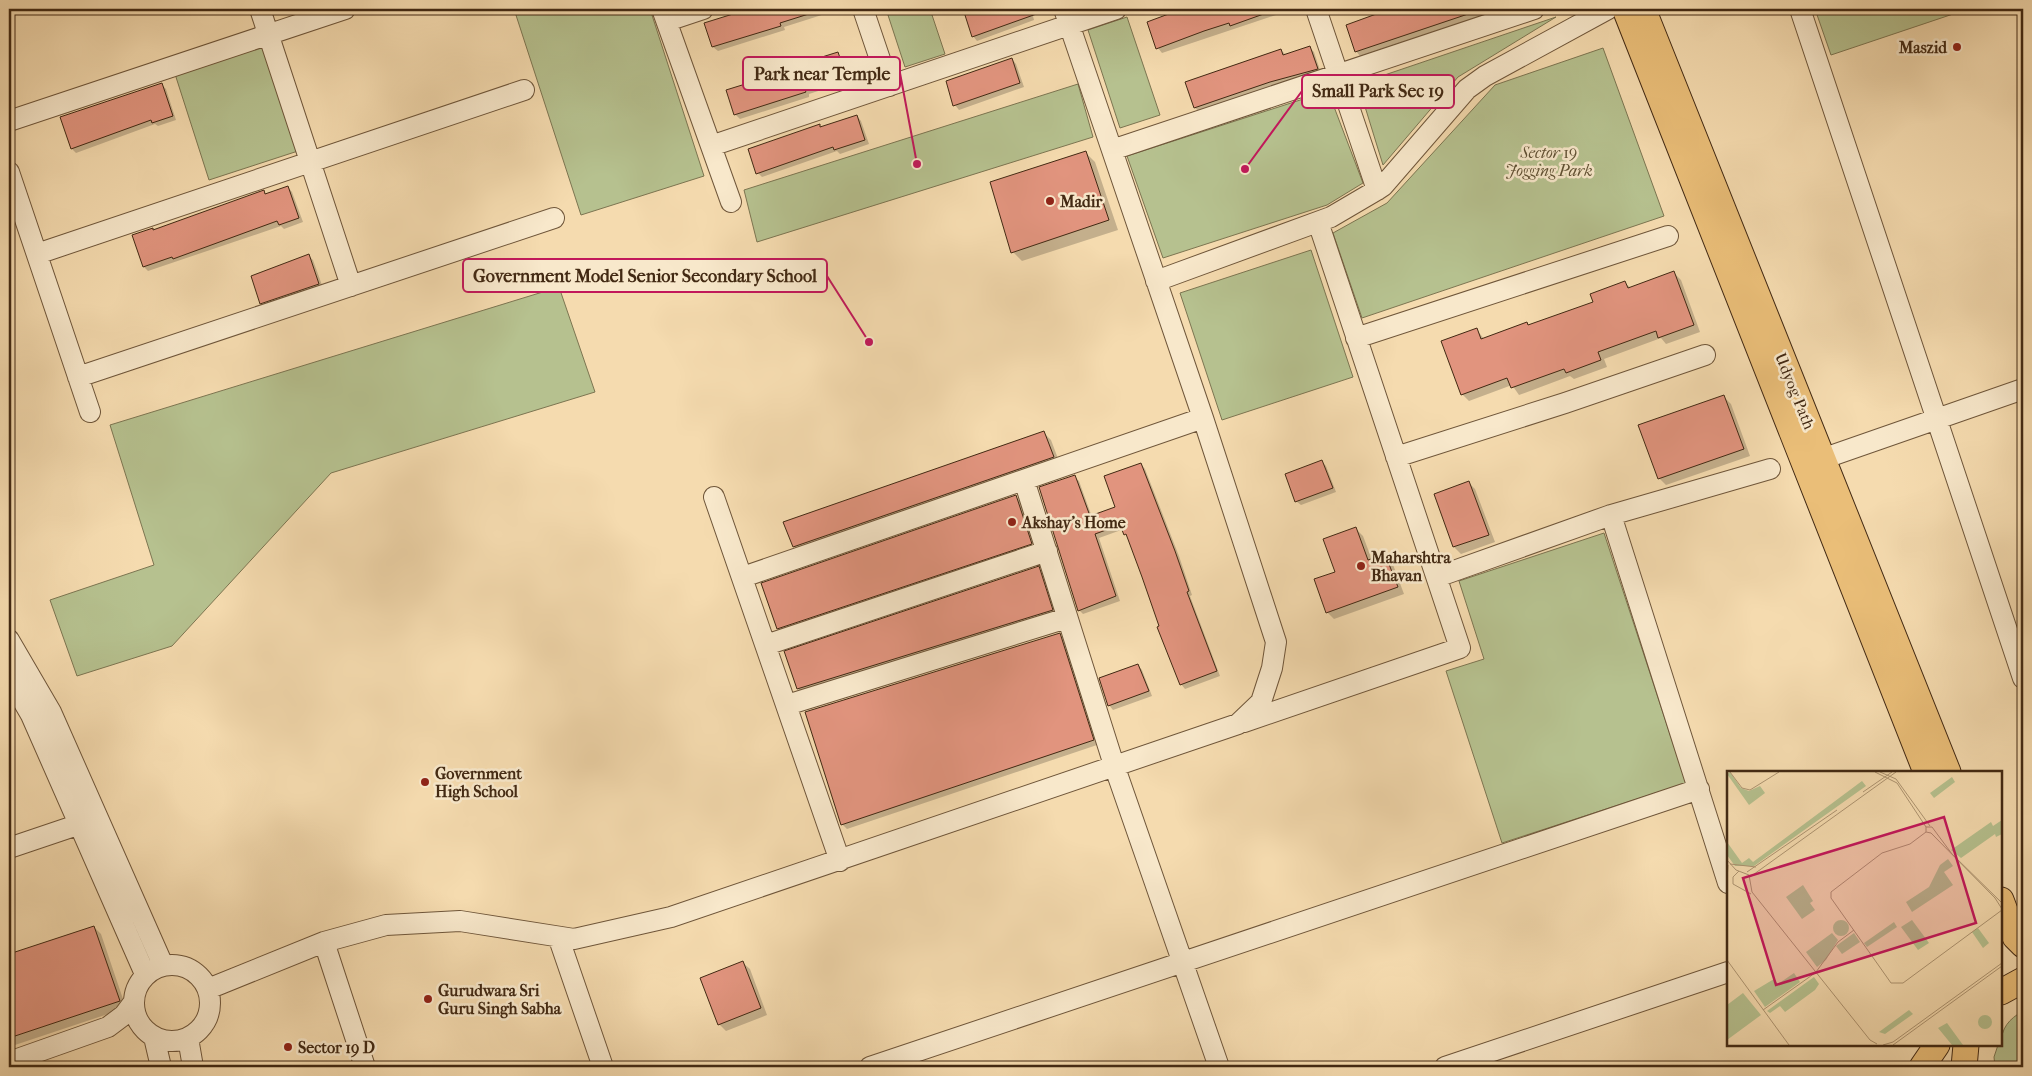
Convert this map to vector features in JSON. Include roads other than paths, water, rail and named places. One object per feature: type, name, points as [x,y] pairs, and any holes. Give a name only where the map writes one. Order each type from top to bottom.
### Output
[{"type":"main road","name":"Udyog Path","points":[[1624,9],[1926,771]]},
{"type":"main road","name":"Udyog Path","points":[[1643,9],[1948,771]]},
{"type":"main road","points":[[2002,903],[2023,920]]},
{"type":"main road","points":[[2002,903],[2015,937],[2023,945]]},
{"type":"main road","points":[[2002,991],[2023,980]]},
{"type":"main road","points":[[1922,1067],[1936,1046]]},
{"type":"main road","points":[[1964,1067],[1966,1046]]},
{"type":"street","points":[[260,9],[351,286]]},
{"type":"street","points":[[9,121],[345,9]]},
{"type":"street","points":[[703,9],[664,15],[731,202]]},
{"type":"street","points":[[863,9],[889,86]]},
{"type":"street","points":[[711,146],[889,86],[1067,16],[1116,9]]},
{"type":"street","points":[[1316,9],[1377,190]]},
{"type":"street","points":[[1112,150],[1534,9]]},
{"type":"street","points":[[1156,281],[1331,218],[1383,186],[1467,89],[1485,76],[1608,9]]},
{"type":"street","points":[[1800,9],[1937,419],[2020,654],[2023,678]]},
{"type":"street","points":[[1067,16],[1203,418],[1276,642],[1272,668],[1260,702],[1238,724]]},
{"type":"street","points":[[37,254],[524,90]]},
{"type":"street","points":[[9,172],[90,412]]},
{"type":"street","points":[[78,377],[554,218]]},
{"type":"street","points":[[208,989],[324,942],[386,925],[460,921],[574,939],[671,917],[1460,648],[1318,222]]},
{"type":"street","points":[[1356,338],[1668,236]]},
{"type":"street","points":[[1396,457],[1593,394],[1705,354]]},
{"type":"street","points":[[1822,459],[2023,389]]},
{"type":"street","points":[[743,577],[1203,418]]},
{"type":"street","points":[[1437,577],[1611,515],[1770,469]]},
{"type":"street","points":[[1024,480],[1114,766],[1219,1067]]},
{"type":"street","points":[[714,497],[840,860]]},
{"type":"street","points":[[1611,515],[1727,880]]},
{"type":"street","points":[[766,645],[1047,551]]},
{"type":"street","points":[[787,705],[1068,618]]},
{"type":"street","points":[[9,640],[51,712],[145,974]]},
{"type":"street","points":[[9,677],[89,821],[163,965]]},
{"type":"street","points":[[882,1065],[1699,789]]},
{"type":"street","points":[[9,848],[89,821]]},
{"type":"street","points":[[559,938],[603,1067]]},
{"type":"street","points":[[324,942],[365,1067]]},
{"type":"street","points":[[77,1039],[148,1033],[166,1041],[188,1038],[197,1032],[207,1019],[210,1004],[208,989],[201,977],[190,969],[177,964],[163,965],[145,974],[136,987],[133,1003],[136,1018],[148,1033],[161,1067]]},
{"type":"street","points":[[1445,1067],[1727,972]]},
{"type":"street","points":[[9,1062],[108,1028],[124,1015],[133,1003]]},
{"type":"street","points":[[188,1038],[193,1067]]},
{"type":"place","name":"Maszid","points":[[1957,47]]},
{"type":"place","name":"Park near Temple","points":[[917,164]]},
{"type":"place","name":"Small Park Sec 19","points":[[1245,169]]},
{"type":"place","name":"Madir","points":[[1050,201]]},
{"type":"place","name":"Government Model Senior Secondary School","points":[[869,342]]},
{"type":"place","name":"Akshay's Home","points":[[1012,522]]},
{"type":"place","name":"Maharshtra Bhavan","points":[[1361,566]]},
{"type":"place","name":"Government High School","points":[[425,782]]},
{"type":"place","name":"Gurudwara Sri Guru Singh Sabha","points":[[428,999]]},
{"type":"place","name":"Sector 19 D","points":[[288,1047]]},
{"type":"park label","name":"Sector 19 Jogging Park","points":[[1549,161]]}]
